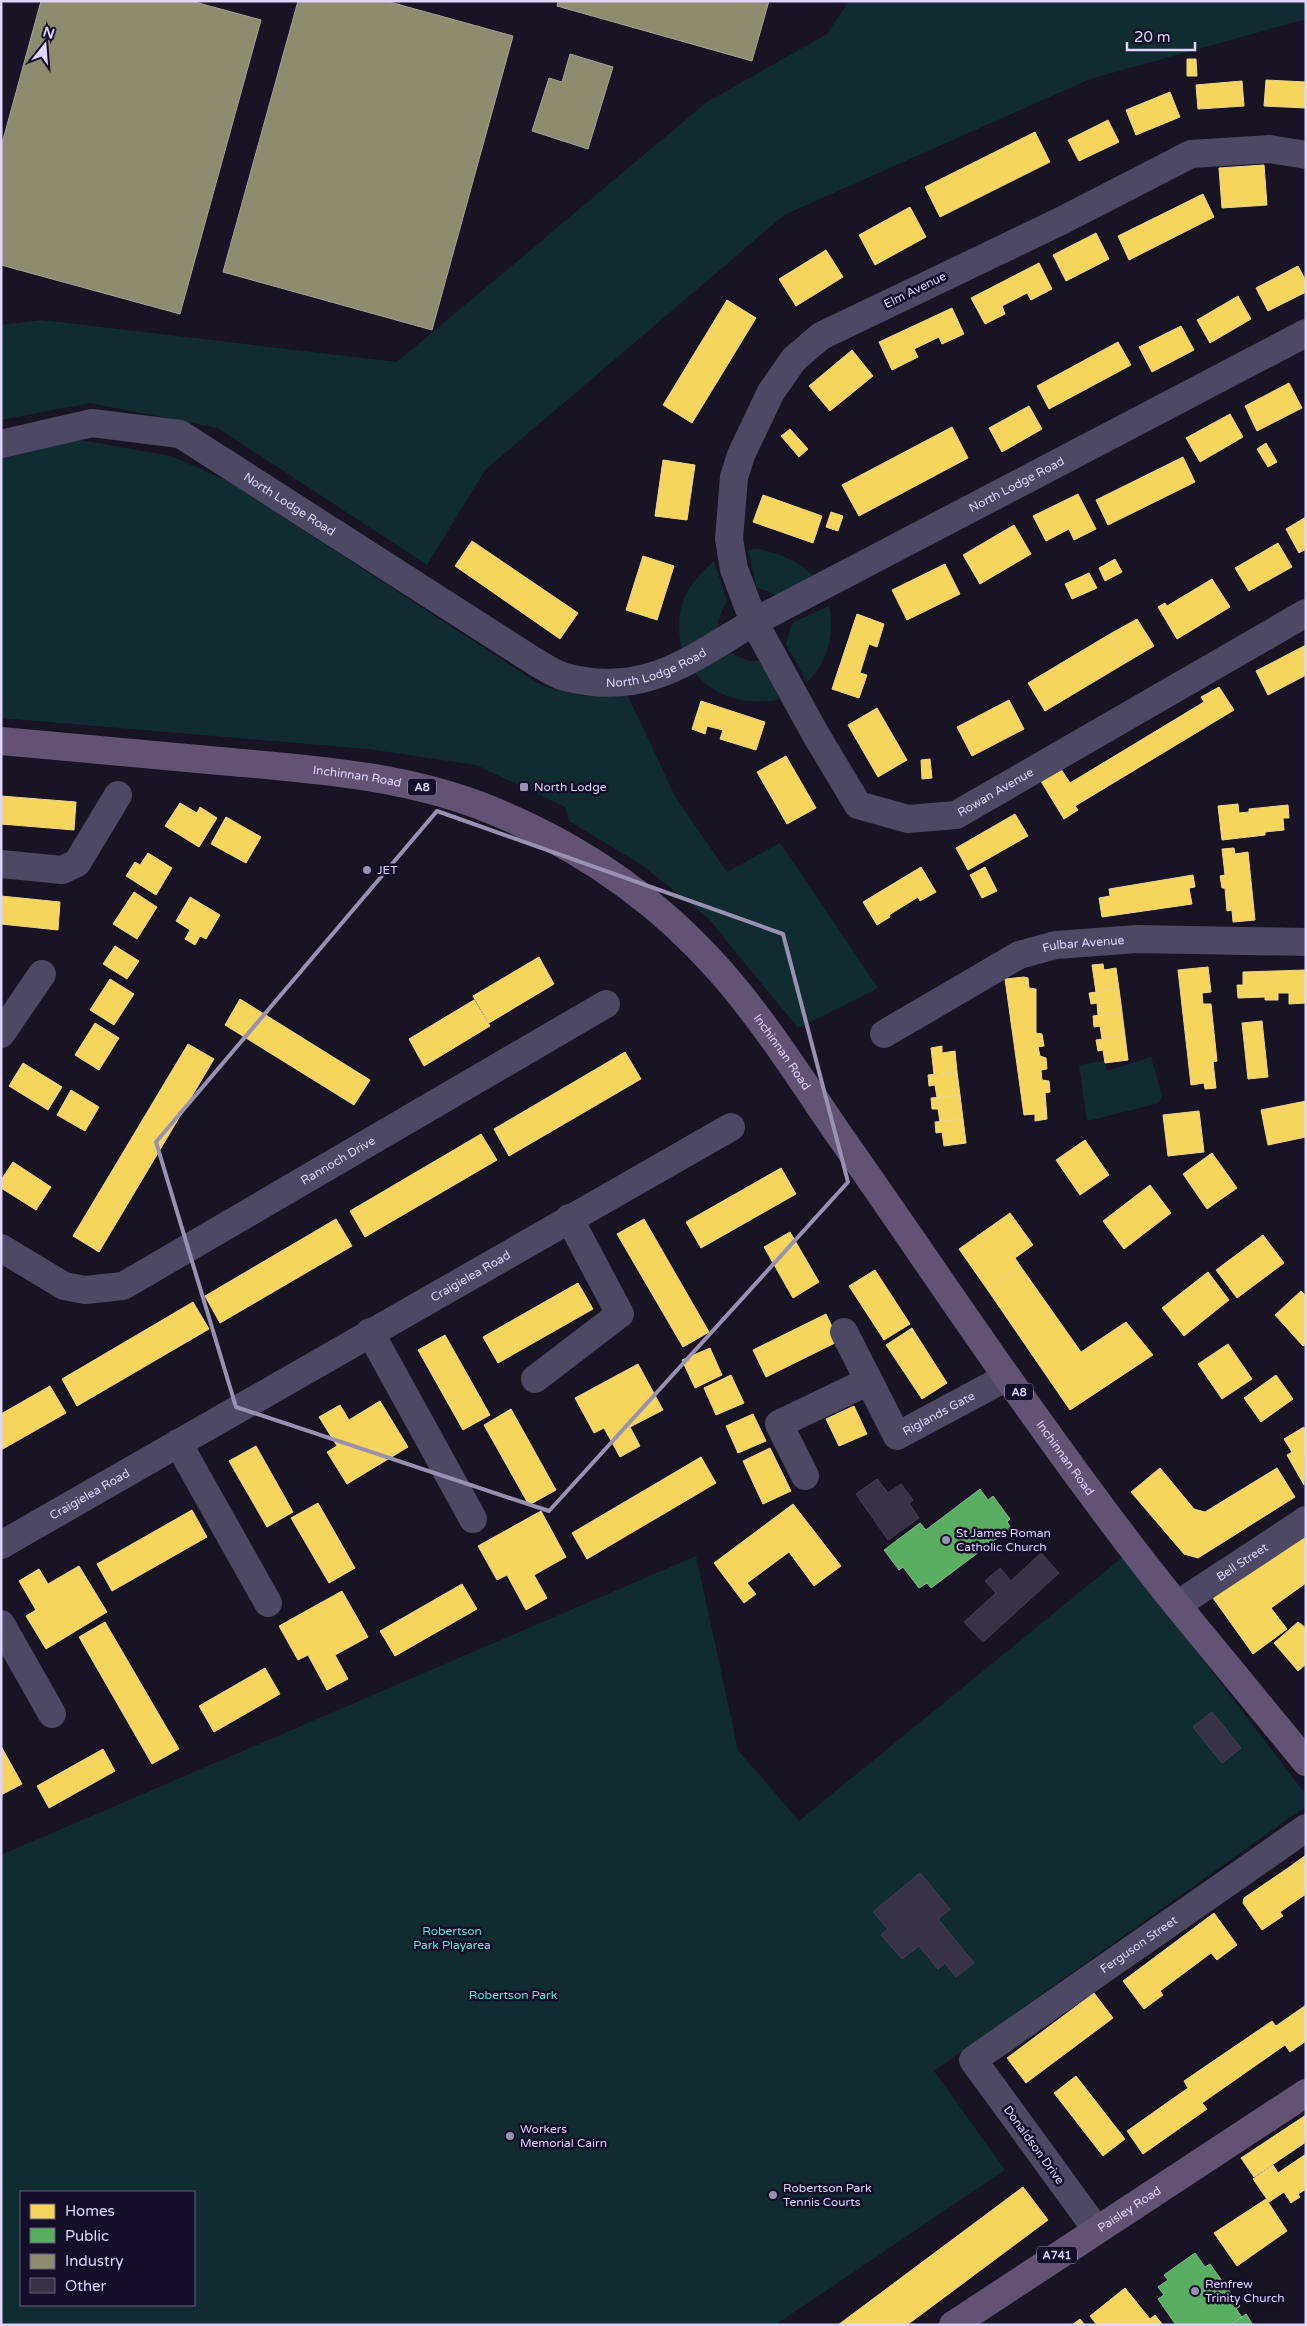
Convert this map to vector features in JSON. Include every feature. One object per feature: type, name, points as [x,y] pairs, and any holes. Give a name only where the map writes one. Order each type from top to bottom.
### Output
[{"type":"main road","name":"Inchinnan Road","points":[[1,741],[341,773],[426,788],[489,809],[544,833],[574,849],[626,883],[660,910],[722,973],[832,1123],[1007,1377],[1177,1605],[1218,1652],[1306,1762]]},
{"type":"main road","name":"Paisley Road","points":[[953,2325],[1096,2229],[1306,2093]]},
{"type":"street","name":"Elm Avenue","points":[[754,622],[734,569],[729,539],[734,477],[741,455],[771,392],[794,359],[821,336],[1061,221],[1190,154],[1270,149],[1306,155]]},
{"type":"street","name":"North Lodge Road","points":[[1,444],[92,424],[180,434],[534,661],[563,676],[596,682],[636,682],[666,673],[754,622],[1306,333]]},
{"type":"street","name":"Rowan Avenue","points":[[754,622],[816,735],[858,806],[908,818],[956,815],[1306,613]]},
{"type":"street","points":[[1,864],[62,870],[77,863],[118,795]]},
{"type":"street","name":"Fulbar Avenue","points":[[884,1034],[1019,955],[1056,945],[1138,939],[1306,942]]},
{"type":"street","points":[[1,1034],[42,974]]},
{"type":"street","name":"Rannoch Drive","points":[[1,1248],[64,1286],[85,1290],[123,1286],[606,1004]]},
{"type":"street","name":"Craigielea Road","points":[[1,1545],[569,1218],[731,1127]]},
{"type":"street","points":[[535,1379],[620,1314],[569,1218]]},
{"type":"street","points":[[370,1332],[473,1518]]},
{"type":"street","name":"Riglands Gate","points":[[844,1332],[897,1436],[1007,1377]]},
{"type":"street","points":[[805,1476],[779,1424],[870,1380]]},
{"type":"street","points":[[178,1443],[268,1603]]},
{"type":"street","name":"Bell Street","points":[[1177,1605],[1306,1520]]},
{"type":"street","points":[[1,1624],[52,1714]]},
{"type":"street","name":"Ferguson Street","points":[[973,2060],[1306,1828]]},
{"type":"street","name":"Donaldson Drive","points":[[973,2060],[1096,2229]]},
{"type":"highlighted area","points":[[437,811],[783,934],[848,1182],[549,1511],[236,1407],[156,1142]]},
{"type":"green space","points":[[849,1],[1306,1],[1306,19],[1090,79],[784,215],[485,470],[427,565],[218,428],[90,403],[1,420],[1,325],[41,320],[397,362],[707,102],[827,34]]},
{"type":"green space","points":[[74,439],[171,456],[228,481],[542,686],[585,696],[628,696],[676,798],[727,872],[780,843],[878,988],[798,1028],[708,918],[642,865],[569,821],[565,807],[476,765],[368,749],[1,718],[1,454]]},
{"type":"green space","points":[[759,549],[789,559],[815,577],[779,597],[757,588],[748,550]]},
{"type":"green space","points":[[714,561],[727,601],[718,620],[718,631],[682,649],[679,622],[684,600],[696,580]]},
{"type":"green space","points":[[829,606],[831,627],[828,647],[820,666],[807,682],[786,644],[792,623]]},
{"type":"green space","points":[[728,652],[749,661],[762,661],[779,699],[754,702],[731,697],[710,687],[692,670]]},
{"type":"green space","points":[[1151,1057],[1162,1096],[1159,1103],[1087,1121],[1079,1065],[1104,1061],[1107,1071]]},
{"type":"green space","name":"Robertson Park","points":[[696,1556],[738,1750],[799,1821],[1124,1556],[1306,1795],[1306,1806],[934,2071],[1005,2170],[775,2325],[1,2325],[1,1855]]},
{"type":"building: Homes","points":[[1187,59],[1196,59],[1197,76],[1187,76]]},
{"type":"building: Homes","points":[[1266,80],[1306,82],[1306,108],[1264,106]]},
{"type":"building: Homes","points":[[1242,81],[1244,106],[1198,109],[1196,85]]},
{"type":"building: Homes","points":[[1170,92],[1180,117],[1136,135],[1126,110]]},
{"type":"building: Homes","points":[[1108,120],[1119,142],[1079,161],[1068,140]]},
{"type":"building: Homes","points":[[1035,132],[1050,162],[940,217],[925,187]]},
{"type":"building: Homes","points":[[1264,165],[1267,205],[1222,208],[1219,168]]},
{"type":"building: Homes","points":[[1203,194],[1214,217],[1129,260],[1118,236]]},
{"type":"building: Homes","points":[[910,207],[926,237],[875,265],[859,235]]},
{"type":"building: Homes","points":[[1096,233],[1109,259],[1066,281],[1053,255]]},
{"type":"building: Homes","points":[[826,250],[843,277],[796,306],[779,279]]},
{"type":"building: Homes","points":[[1039,263],[1052,289],[1031,300],[1027,293],[1002,306],[1005,314],[985,324],[971,298]]},
{"type":"building: Homes","points":[[1298,266],[1306,281],[1306,292],[1268,311],[1256,288]]},
{"type":"building: Homes","points":[[1238,296],[1251,319],[1210,343],[1197,320]]},
{"type":"building: Homes","points":[[727,300],[756,318],[692,423],[663,405]]},
{"type":"building: Homes","points":[[952,308],[964,334],[942,344],[939,337],[914,349],[918,357],[892,370],[879,342]]},
{"type":"building: Homes","points":[[1181,326],[1194,350],[1152,372],[1139,347]]},
{"type":"building: Homes","points":[[1118,342],[1131,365],[1049,409],[1037,386]]},
{"type":"building: Homes","points":[[852,350],[873,376],[830,411],[809,386]]},
{"type":"building: Homes","points":[[1289,383],[1302,408],[1257,431],[1245,406]]},
{"type":"building: Homes","points":[[1029,406],[1042,429],[1002,452],[989,428]]},
{"type":"building: Homes","points":[[1230,414],[1243,437],[1200,462],[1186,438]]},
{"type":"building: Homes","points":[[952,427],[968,458],[859,516],[842,485]]},
{"type":"building: Homes","points":[[790,429],[808,449],[799,457],[781,436]]},
{"type":"building: Homes","points":[[1266,443],[1277,462],[1268,467],[1257,449]]},
{"type":"building: Homes","points":[[1183,457],[1195,482],[1108,525],[1096,500]]},
{"type":"building: Homes","points":[[663,460],[695,465],[687,520],[655,516]]},
{"type":"building: Homes","points":[[1078,494],[1096,529],[1074,540],[1069,529],[1046,541],[1033,516]]},
{"type":"building: Homes","points":[[763,495],[822,516],[813,543],[753,522]]},
{"type":"building: Homes","points":[[831,512],[843,516],[838,531],[826,527]]},
{"type":"building: Homes","points":[[1306,517],[1306,549],[1299,553],[1286,529]]},
{"type":"building: Homes","points":[[1014,525],[1031,554],[980,584],[963,555]]},
{"type":"building: Homes","points":[[472,541],[578,613],[560,639],[455,566]]},
{"type":"building: Homes","points":[[1278,543],[1292,567],[1249,591],[1235,568]]},
{"type":"building: Homes","points":[[643,556],[674,566],[657,620],[626,610]]},
{"type":"building: Homes","points":[[1115,559],[1122,572],[1105,581],[1099,568]]},
{"type":"building: Homes","points":[[945,564],[960,594],[907,620],[892,590]]},
{"type":"building: Homes","points":[[1089,573],[1097,588],[1072,599],[1065,584]]},
{"type":"building: Homes","points":[[1212,579],[1230,607],[1177,639],[1158,607],[1165,603],[1167,606]]},
{"type":"building: Homes","points":[[857,614],[884,624],[877,647],[869,644],[860,673],[867,675],[859,698],[832,689]]},
{"type":"building: Homes","points":[[1137,619],[1154,646],[1127,662],[1110,634]]},
{"type":"building: Homes","points":[[1110,634],[1127,662],[1045,711],[1028,683]]},
{"type":"building: Homes","points":[[1306,645],[1306,675],[1268,695],[1256,671]]},
{"type":"building: Homes","points":[[1219,687],[1234,710],[1075,806],[1078,810],[1064,819],[1039,778],[1059,766],[1070,783],[1204,702],[1201,697]]},
{"type":"building: Homes","points":[[1009,700],[1024,729],[972,756],[957,727]]},
{"type":"building: Homes","points":[[701,701],[765,722],[756,750],[720,739],[723,730],[707,726],[705,734],[692,729]]},
{"type":"building: Homes","points":[[877,708],[907,760],[878,777],[848,725]]},
{"type":"building: Homes","points":[[786,756],[816,808],[787,824],[757,772]]},
{"type":"building: Homes","points":[[930,759],[932,778],[922,779],[921,760]]},
{"type":"building: Homes","points":[[1,796],[76,802],[74,830],[1,824]]},
{"type":"building: Homes","points":[[180,803],[197,813],[200,807],[217,818],[199,847],[165,826]]},
{"type":"building: Homes","points":[[1238,804],[1239,813],[1249,812],[1249,809],[1288,805],[1289,818],[1283,818],[1284,830],[1265,832],[1265,835],[1222,840],[1218,806]]},
{"type":"building: Homes","points":[[1015,814],[1028,836],[968,870],[956,848]]},
{"type":"building: Homes","points":[[226,817],[261,837],[246,863],[211,844]]},
{"type":"building: Homes","points":[[1234,848],[1235,854],[1248,852],[1255,920],[1233,922],[1232,910],[1227,911],[1225,888],[1222,888],[1220,876],[1225,875],[1222,849]]},
{"type":"building: Homes","points":[[148,853],[172,868],[156,895],[126,876],[135,862],[140,865]]},
{"type":"building: Homes","points":[[921,867],[936,892],[920,901],[918,897],[877,925],[863,902]]},
{"type":"building: Homes","points":[[985,867],[997,891],[982,898],[970,875]]},
{"type":"building: Homes","points":[[1193,875],[1195,887],[1189,888],[1192,904],[1102,917],[1099,898],[1110,896],[1109,889]]},
{"type":"building: Homes","points":[[134,892],[157,907],[137,939],[113,924]]},
{"type":"building: Homes","points":[[1,896],[60,902],[58,930],[1,924]]},
{"type":"building: Homes","points":[[190,897],[220,915],[206,939],[200,936],[195,945],[185,939],[190,930],[176,921]]},
{"type":"building: Homes","points":[[115,946],[139,961],[127,979],[103,964]]},
{"type":"building: Homes","points":[[539,957],[554,984],[489,1023],[473,996]]},
{"type":"building: Homes","points":[[1103,964],[1104,970],[1116,968],[1119,989],[1096,992],[1092,965]]},
{"type":"building: Homes","points":[[1208,967],[1211,992],[1202,993],[1203,1004],[1211,1004],[1217,1061],[1213,1062],[1216,1088],[1205,1089],[1204,1083],[1191,1085],[1178,970]]},
{"type":"building: Homes","points":[[1306,970],[1306,1003],[1289,1004],[1289,993],[1278,993],[1278,1000],[1265,1000],[1265,997],[1238,998],[1237,985],[1243,985],[1243,972]]},
{"type":"building: Homes","points":[[1028,978],[1029,988],[1036,989],[1036,1033],[1042,1034],[1044,1046],[1038,1047],[1040,1056],[1046,1058],[1047,1069],[1041,1070],[1042,1080],[1049,1081],[1050,1092],[1045,1093],[1047,1119],[1035,1121],[1035,1114],[1024,1115],[1005,979]]},
{"type":"building: Homes","points":[[110,979],[134,994],[114,1025],[90,1010]]},
{"type":"building: Homes","points":[[1119,989],[1122,1012],[1098,1015],[1097,1003],[1091,1004],[1089,993]]},
{"type":"building: Homes","points":[[240,999],[370,1080],[354,1105],[225,1025]]},
{"type":"building: Homes","points":[[474,1000],[490,1026],[424,1066],[409,1039]]},
{"type":"building: Homes","points":[[1122,1012],[1125,1036],[1102,1039],[1100,1026],[1094,1027],[1093,1016]]},
{"type":"building: Homes","points":[[1262,1021],[1268,1077],[1248,1079],[1242,1023]]},
{"type":"building: Homes","points":[[95,1023],[119,1038],[99,1070],[75,1055]]},
{"type":"building: Homes","points":[[1125,1036],[1128,1060],[1105,1063],[1103,1050],[1098,1051],[1096,1040]]},
{"type":"building: Homes","points":[[188,1044],[214,1059],[99,1252],[73,1236]]},
{"type":"building: Homes","points":[[942,1046],[942,1053],[955,1051],[957,1072],[934,1074],[931,1048]]},
{"type":"building: Homes","points":[[625,1052],[641,1079],[509,1156],[494,1129]]},
{"type":"building: Homes","points":[[23,1063],[62,1087],[48,1110],[9,1086]]},
{"type":"building: Homes","points":[[957,1072],[960,1095],[937,1098],[935,1085],[929,1086],[928,1075]]},
{"type":"building: Homes","points":[[71,1090],[99,1107],[85,1131],[57,1115]]},
{"type":"building: Homes","points":[[960,1095],[963,1119],[940,1122],[938,1109],[932,1109],[931,1098]]},
{"type":"building: Homes","points":[[1306,1101],[1306,1137],[1268,1145],[1261,1110]]},
{"type":"building: Homes","points":[[1199,1111],[1204,1152],[1168,1156],[1163,1115]]},
{"type":"building: Homes","points":[[963,1119],[966,1143],[944,1146],[942,1132],[936,1133],[935,1122]]},
{"type":"building: Homes","points":[[481,1134],[497,1160],[365,1237],[350,1211]]},
{"type":"building: Homes","points":[[1085,1140],[1109,1175],[1080,1195],[1056,1160]]},
{"type":"building: Homes","points":[[1212,1153],[1237,1188],[1207,1209],[1183,1174]]},
{"type":"building: Homes","points":[[13,1162],[51,1187],[36,1210],[1,1188],[1,1180]]},
{"type":"building: Homes","points":[[781,1168],[796,1194],[701,1248],[686,1222]]},
{"type":"building: Homes","points":[[1150,1185],[1171,1213],[1124,1249],[1103,1221]]},
{"type":"building: Homes","points":[[1010,1213],[1033,1245],[1015,1258],[1021,1267],[987,1289],[959,1249]]},
{"type":"building: Homes","points":[[336,1219],[352,1246],[220,1323],[205,1296]]},
{"type":"building: Homes","points":[[644,1219],[709,1332],[683,1347],[617,1234]]},
{"type":"building: Homes","points":[[790,1232],[819,1282],[793,1298],[764,1247]]},
{"type":"building: Homes","points":[[1263,1235],[1284,1263],[1237,1298],[1216,1270]]},
{"type":"building: Homes","points":[[1021,1267],[1081,1352],[1126,1322],[1153,1355],[1070,1410],[987,1289]]},
{"type":"building: Homes","points":[[875,1270],[910,1324],[884,1340],[849,1286]]},
{"type":"building: Homes","points":[[1208,1272],[1229,1300],[1184,1336],[1162,1308]]},
{"type":"building: Homes","points":[[578,1283],[593,1309],[498,1363],[483,1337]]},
{"type":"building: Homes","points":[[1301,1291],[1306,1296],[1306,1344],[1303,1346],[1275,1315]]},
{"type":"building: Homes","points":[[193,1302],[209,1329],[77,1406],[62,1379]]},
{"type":"building: Homes","points":[[826,1314],[839,1341],[766,1377],[753,1350]]},
{"type":"building: Homes","points":[[912,1328],[947,1383],[922,1399],[886,1345]]},
{"type":"building: Homes","points":[[445,1335],[490,1415],[463,1430],[418,1350]]},
{"type":"building: Homes","points":[[1228,1344],[1252,1379],[1222,1399],[1198,1364]]},
{"type":"building: Homes","points":[[710,1348],[722,1375],[695,1388],[682,1360]]},
{"type":"building: Homes","points":[[638,1364],[663,1410],[630,1427],[640,1446],[620,1457],[604,1428],[594,1433],[575,1398]]},
{"type":"building: Homes","points":[[731,1375],[744,1403],[716,1415],[704,1388]]},
{"type":"building: Homes","points":[[1276,1375],[1293,1399],[1261,1422],[1244,1398]]},
{"type":"building: Homes","points":[[50,1386],[66,1413],[1,1450],[1,1414]]},
{"type":"building: Homes","points":[[380,1401],[408,1447],[347,1484],[327,1452],[337,1446],[319,1417],[340,1405],[349,1420]]},
{"type":"building: Homes","points":[[854,1406],[867,1434],[839,1446],[826,1419]]},
{"type":"building: Homes","points":[[511,1409],[556,1490],[529,1505],[484,1425]]},
{"type":"building: Homes","points":[[753,1414],[766,1441],[738,1453],[726,1426]]},
{"type":"building: Homes","points":[[1304,1427],[1306,1431],[1304,1485],[1287,1455],[1292,1452],[1284,1439]]},
{"type":"building: Homes","points":[[256,1446],[293,1512],[267,1527],[229,1461]]},
{"type":"building: Homes","points":[[770,1448],[791,1491],[763,1504],[743,1461]]},
{"type":"building: Homes","points":[[701,1457],[716,1483],[587,1559],[572,1533]]},
{"type":"building: Homes","points":[[1160,1468],[1194,1509],[1205,1512],[1277,1468],[1295,1497],[1198,1558],[1184,1554],[1131,1492]]},
{"type":"building: Homes","points":[[318,1503],[355,1568],[329,1583],[291,1518]]},
{"type":"building: Homes","points":[[793,1504],[841,1566],[814,1586],[789,1552],[747,1583],[756,1594],[744,1603],[714,1563]]},
{"type":"building: Homes","points":[[192,1510],[207,1537],[112,1591],[97,1564]]},
{"type":"building: Homes","points":[[541,1511],[566,1557],[534,1575],[547,1598],[526,1610],[507,1575],[497,1580],[478,1546]]},
{"type":"building: Homes","points":[[1306,1531],[1306,1583],[1271,1608],[1287,1629],[1253,1654],[1213,1598]]},
{"type":"building: Homes","points":[[79,1566],[107,1612],[46,1649],[26,1616],[36,1610],[19,1581],[39,1569],[48,1584]]},
{"type":"building: Homes","points":[[462,1584],[477,1609],[395,1656],[380,1631]]},
{"type":"building: Homes","points":[[342,1591],[368,1637],[335,1655],[348,1679],[327,1690],[308,1655],[298,1660],[279,1626]]},
{"type":"building: Homes","points":[[105,1622],[179,1749],[152,1764],[79,1637]]},
{"type":"building: Homes","points":[[1298,1622],[1306,1628],[1306,1664],[1298,1671],[1274,1643]]},
{"type":"building: Homes","points":[[265,1668],[280,1694],[214,1732],[199,1706]]},
{"type":"building: Homes","points":[[1,1746],[22,1784],[1,1795]]},
{"type":"building: Homes","points":[[103,1749],[115,1771],[49,1808],[37,1786]]},
{"type":"building: Homes","points":[[1306,1855],[1306,1894],[1288,1868]]},
{"type":"building: Homes","points":[[1288,1868],[1306,1894],[1280,1912],[1283,1916],[1262,1930],[1243,1903],[1244,1898]]},
{"type":"building: Homes","points":[[1214,1913],[1237,1945],[1217,1960],[1211,1953],[1160,1991],[1163,1995],[1144,2009],[1123,1981]]},
{"type":"building: Homes","points":[[1094,1993],[1113,2018],[1026,2083],[1007,2058]]},
{"type":"building: Homes","points":[[1306,2005],[1306,2041],[1290,2052],[1285,2045],[1202,2103],[1207,2109],[1143,2154],[1127,2131],[1188,2088],[1184,2081],[1272,2021],[1276,2026]]},
{"type":"building: Homes","points":[[1076,2076],[1125,2139],[1103,2156],[1054,2093]]},
{"type":"building: Homes","points":[[1306,2115],[1306,2142],[1254,2177],[1241,2158]]},
{"type":"building: Homes","points":[[1306,2154],[1306,2189],[1298,2194],[1300,2197],[1291,2203],[1284,2192],[1269,2202],[1253,2179],[1273,2165],[1278,2173]]},
{"type":"building: Homes","points":[[1023,2187],[1048,2220],[907,2325],[838,2325]]},
{"type":"building: Homes","points":[[1266,2199],[1287,2231],[1237,2266],[1214,2233]]},
{"type":"building: Homes","points":[[1125,2288],[1150,2319],[1155,2315],[1163,2325],[1097,2325],[1090,2316]]},
{"type":"building: Homes","points":[[1080,2319],[1085,2325],[1072,2325]]},
{"type":"building: Public","name":"St James Roman Catholic Church","points":[[980,1489],[988,1500],[993,1496],[1010,1519],[1007,1522],[1011,1528],[931,1588],[927,1583],[919,1588],[903,1567],[899,1570],[884,1550],[920,1523],[926,1530]]},
{"type":"building: Public","name":"Renfrew Trinity Church","points":[[1195,2253],[1205,2267],[1210,2264],[1240,2306],[1236,2309],[1242,2317],[1230,2325],[1176,2325],[1158,2299],[1164,2295],[1158,2287],[1168,2280],[1164,2275]]},
{"type":"building: Public","points":[[1246,2314],[1253,2325],[1230,2325],[1242,2317]]},
{"type":"building: Industry","points":[[41,1],[191,1],[261,20],[180,314],[1,265],[1,147]]},
{"type":"building: Industry","points":[[298,1],[386,1],[513,36],[432,330],[223,272]]},
{"type":"building: Industry","points":[[558,1],[769,1],[752,61],[557,6]]},
{"type":"building: Industry","points":[[570,54],[613,67],[588,149],[532,131],[549,78],[562,82]]},
{"type":"building: Other","points":[[877,1479],[888,1493],[901,1484],[913,1500],[909,1503],[919,1518],[888,1540],[856,1494]]},
{"type":"building: Other","points":[[1041,1553],[1059,1573],[983,1642],[964,1622],[996,1593],[985,1581],[1000,1568],[1011,1581]]},
{"type":"building: Other","points":[[1212,1712],[1241,1748],[1222,1763],[1193,1727]]},
{"type":"building: Other","points":[[920,1873],[950,1909],[938,1919],[974,1963],[956,1977],[945,1963],[938,1969],[919,1946],[902,1959],[881,1935],[888,1929],[873,1912]]},
{"type":"place","name":"North Lodge","points":[[524,787]]},
{"type":"place","name":"JET","points":[[367,870]]},
{"type":"place","name":"St James Roman Catholic Church","points":[[946,1540]]},
{"type":"place","name":"Workers Memorial Cairn","points":[[510,2136]]},
{"type":"place","name":"Robertson Park Tennis Courts","points":[[773,2195]]},
{"type":"place","name":"Renfrew Trinity Church","points":[[1195,2291]]},
{"type":"park label","name":"Robertson Park Playarea","points":[[452,1938]]}]
